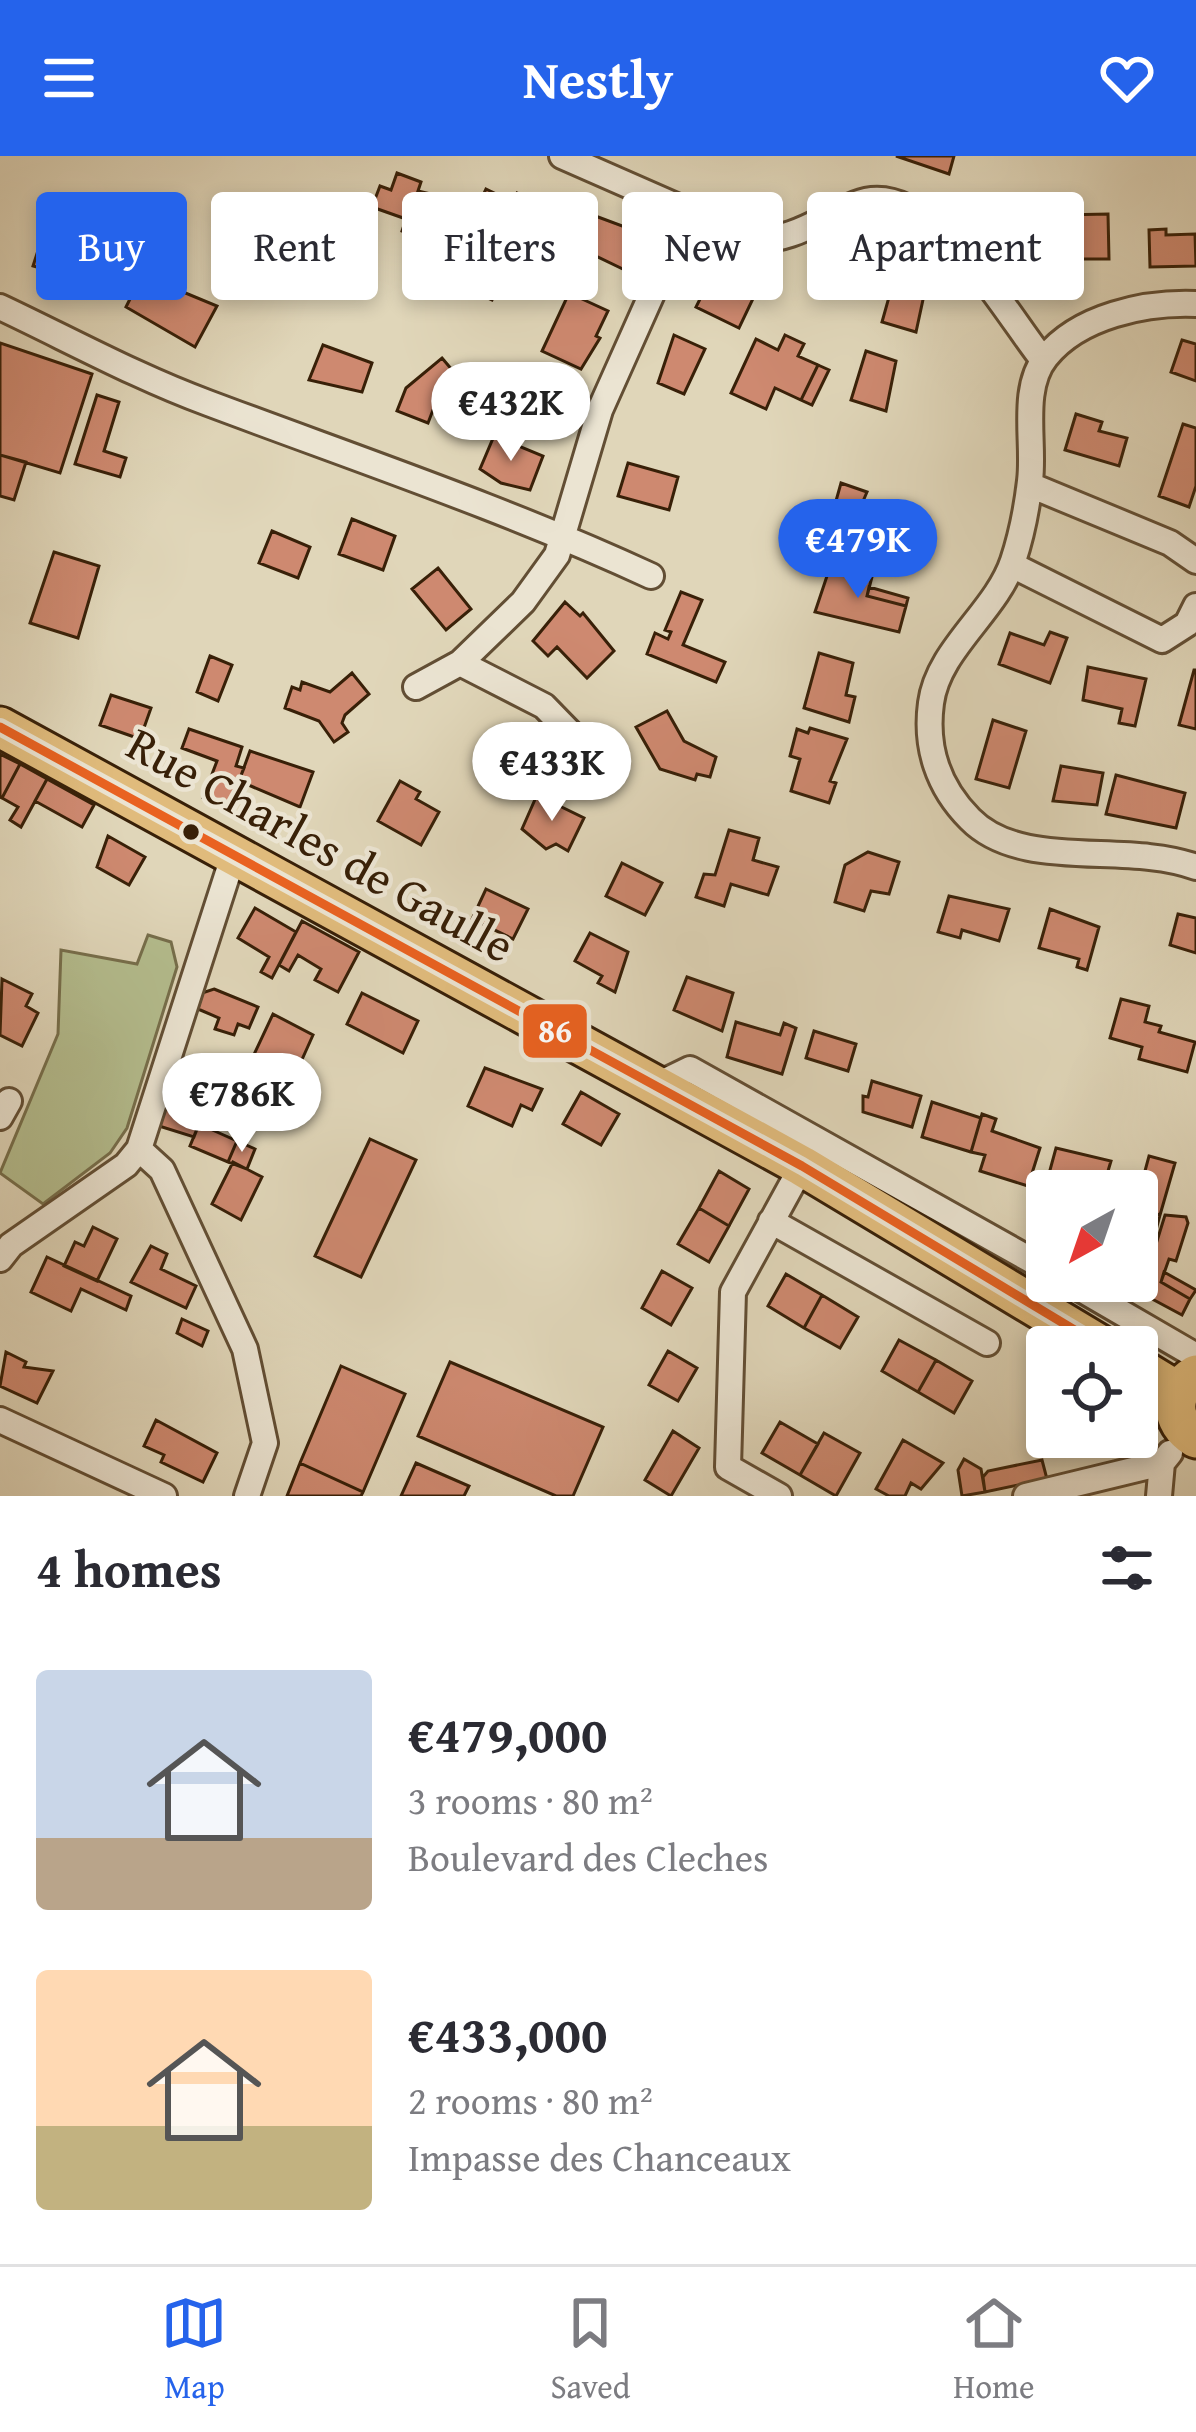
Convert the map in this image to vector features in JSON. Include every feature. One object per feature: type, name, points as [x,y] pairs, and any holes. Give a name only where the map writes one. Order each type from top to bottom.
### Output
[{"type":"main road","name":"Rue Charles de Gaulle","points":[[0,727],[802,1166],[1068,1326]]},
{"type":"main road","points":[[1158,1374],[1187,1383],[1175,1413],[1181,1444]]},
{"type":"street","points":[[562,156],[642,192]]},
{"type":"street","points":[[783,235],[859,202],[891,197],[905,202],[940,230],[1043,360]]},
{"type":"street","points":[[416,687],[460,663],[541,581],[565,536],[600,410],[649,300]]},
{"type":"street","points":[[1196,304],[1164,304],[1101,320],[1058,343],[1043,360],[1033,397],[1030,484],[1012,565],[932,696],[932,754],[943,784],[973,823],[1017,847],[1138,852],[1196,867]]},
{"type":"street","points":[[0,307],[206,403],[315,438],[565,536],[651,576]]},
{"type":"street","points":[[1030,484],[1170,543],[1196,562]]},
{"type":"street","points":[[1012,565],[1162,640],[1187,625],[1196,605]]},
{"type":"street","points":[[460,663],[544,706],[580,742]]},
{"type":"street","points":[[4,1246],[126,1165],[139,1149],[234,854]]},
{"type":"street","points":[[655,1086],[689,1070],[1026,1258]]},
{"type":"street","points":[[139,1149],[162,1170],[245,1349],[265,1443],[247,1496]]},
{"type":"street","points":[[779,1496],[728,1467],[733,1292],[802,1166]]},
{"type":"street","points":[[771,1221],[987,1343]]},
{"type":"street","points":[[1103,1302],[1196,1356]]},
{"type":"street","points":[[0,1420],[164,1496]]},
{"type":"street","points":[[1026,1496],[1181,1444]]},
{"type":"street","points":[[1159,1496],[1181,1444]]},
{"type":"green space","points":[[148,935],[171,942],[177,967],[127,1128],[110,1153],[43,1204],[0,1173],[58,1034],[61,950],[137,964]]},
{"type":"building","points":[[896,156],[954,156],[949,174]]},
{"type":"building","points":[[397,173],[421,182],[418,191],[422,192],[402,192],[402,218],[378,209],[380,186],[391,190]]},
{"type":"building","points":[[1108,214],[1109,259],[1084,259],[1084,215]]},
{"type":"building","points":[[598,217],[622,226],[622,269],[598,257]]},
{"type":"building","points":[[1166,229],[1166,235],[1195,234],[1196,266],[1150,267],[1149,230]]},
{"type":"building","points":[[187,294],[217,306],[195,347],[126,307],[130,300],[187,300]]},
{"type":"building","points":[[566,300],[584,300],[608,311],[596,336],[600,338],[581,369],[542,351]]},
{"type":"building","points":[[700,300],[752,300],[739,328],[696,307]]},
{"type":"building","points":[[888,300],[923,300],[916,332],[882,322]]},
{"type":"building","points":[[674,335],[705,349],[684,394],[658,383]]},
{"type":"building","points":[[785,335],[804,344],[798,356],[818,365],[801,400],[775,388],[766,409],[731,393],[756,339],[778,350]]},
{"type":"building","points":[[1182,340],[1196,344],[1196,381],[1171,372]]},
{"type":"building","points":[[0,343],[92,374],[60,473],[0,455]]},
{"type":"building","points":[[323,345],[372,363],[362,392],[309,380]]},
{"type":"building","points":[[866,351],[896,361],[886,411],[851,400]]},
{"type":"building","points":[[442,358],[464,384],[460,392],[433,410],[428,423],[397,411],[406,388]]},
{"type":"building","points":[[818,365],[829,370],[812,405],[801,400]]},
{"type":"building","points":[[97,395],[119,402],[104,451],[126,458],[120,477],[75,464]]},
{"type":"building","points":[[1076,414],[1102,422],[1099,431],[1127,438],[1119,466],[1065,450]]},
{"type":"building","points":[[1183,424],[1196,428],[1196,486],[1189,507],[1159,496]]},
{"type":"building","points":[[494,436],[543,456],[530,490],[501,483],[480,469]]},
{"type":"building","points":[[0,455],[26,462],[14,500],[0,496]]},
{"type":"building","points":[[628,463],[678,477],[669,510],[618,496]]},
{"type":"building","points":[[841,483],[867,492],[861,506],[882,515],[873,540],[829,526]]},
{"type":"building","points":[[352,519],[395,536],[383,570],[339,554]]},
{"type":"building","points":[[272,531],[310,547],[298,578],[259,563]]},
{"type":"building","points":[[54,552],[99,566],[78,638],[30,623]]},
{"type":"building","points":[[850,567],[873,573],[867,596],[906,606],[899,632],[815,612],[828,573]]},
{"type":"building","points":[[438,568],[471,609],[446,630],[412,589]]},
{"type":"building","points":[[869,587],[908,598],[906,606],[867,596]]},
{"type":"building","points":[[681,592],[702,600],[683,645],[725,662],[716,682],[647,654],[655,633],[668,639],[671,632],[665,630]]},
{"type":"building","points":[[565,602],[580,616],[583,613],[614,651],[587,678],[557,647],[548,656],[533,641]]},
{"type":"building","points":[[1050,632],[1067,638],[1050,683],[999,664],[1010,633],[1044,645]]},
{"type":"building","points":[[819,653],[853,663],[846,695],[855,697],[849,722],[804,708]]},
{"type":"building","points":[[210,656],[232,665],[218,701],[197,692]]},
{"type":"building","points":[[1088,667],[1146,679],[1135,726],[1119,723],[1122,709],[1083,700]]},
{"type":"building","points":[[1196,670],[1196,729],[1179,725]]},
{"type":"building","points":[[352,673],[369,694],[345,715],[342,723],[348,732],[334,742],[319,721],[285,708],[292,687],[300,690],[302,682],[330,692]]},
{"type":"building","points":[[111,695],[151,708],[140,739],[100,725]]},
{"type":"building","points":[[667,711],[684,741],[716,757],[710,777],[697,774],[695,780],[660,769],[636,727]]},
{"type":"building","points":[[993,720],[1026,731],[1009,788],[976,779]]},
{"type":"building","points":[[810,728],[847,739],[830,781],[836,783],[829,803],[791,791],[800,759],[790,756],[797,729],[808,733]]},
{"type":"building","points":[[189,729],[242,747],[236,766],[244,768],[228,808],[203,798],[217,761],[182,748]]},
{"type":"building","points":[[250,751],[313,772],[300,807],[239,781]]},
{"type":"building","points":[[0,754],[20,764],[2,798],[0,797]]},
{"type":"building","points":[[20,764],[47,779],[21,827],[10,820],[18,807],[2,798]]},
{"type":"building","points":[[1061,766],[1103,773],[1097,805],[1053,801]]},
{"type":"building","points":[[1116,775],[1185,793],[1176,828],[1106,814]]},
{"type":"building","points":[[47,779],[94,805],[82,827],[35,801]]},
{"type":"building","points":[[400,781],[420,792],[416,799],[439,812],[421,845],[378,821]]},
{"type":"building","points":[[537,795],[584,818],[568,851],[556,844],[546,849],[522,829]]},
{"type":"building","points":[[729,830],[759,838],[753,860],[778,867],[768,895],[731,884],[724,906],[696,897],[704,874],[715,875]]},
{"type":"building","points":[[108,836],[145,857],[129,885],[97,867]]},
{"type":"building","points":[[868,852],[899,862],[889,894],[871,891],[864,911],[835,902],[845,865]]},
{"type":"building","points":[[622,863],[662,883],[645,915],[606,896]]},
{"type":"building","points":[[486,889],[528,909],[513,939],[472,919]]},
{"type":"building","points":[[949,896],[1009,909],[999,941],[962,930],[960,938],[938,932]]},
{"type":"building","points":[[255,908],[296,932],[272,978],[261,972],[269,957],[238,938]]},
{"type":"building","points":[[1050,909],[1099,927],[1087,970],[1077,967],[1079,959],[1039,948]]},
{"type":"building","points":[[1178,914],[1196,918],[1196,953],[1170,945]]},
{"type":"building","points":[[302,921],[359,952],[338,992],[315,980],[321,969],[298,955],[289,971],[279,965]]},
{"type":"building","points":[[590,933],[628,952],[615,992],[598,983],[602,976],[575,961]]},
{"type":"building","points":[[687,977],[733,993],[722,1031],[674,1010]]},
{"type":"building","points":[[2,979],[32,994],[26,1006],[38,1013],[22,1046],[0,1035]]},
{"type":"building","points":[[214,989],[258,1007],[249,1028],[238,1024],[234,1035],[215,1029],[219,1018],[198,1009],[202,993]]},
{"type":"building","points":[[362,993],[418,1021],[403,1053],[347,1024]]},
{"type":"building","points":[[1121,999],[1149,1006],[1145,1022],[1161,1026],[1159,1032],[1195,1042],[1187,1072],[1139,1059],[1142,1047],[1110,1038]]},
{"type":"building","points":[[273,1014],[313,1035],[282,1104],[215,1073],[221,1060],[235,1067],[231,1075],[242,1080]]},
{"type":"building","points":[[736,1022],[780,1035],[784,1023],[796,1028],[782,1074],[727,1057]]},
{"type":"building","points":[[814,1031],[856,1044],[848,1071],[806,1058]]},
{"type":"building","points":[[181,1057],[216,1073],[205,1106],[170,1093]]},
{"type":"building","points":[[485,1068],[542,1089],[532,1110],[521,1105],[512,1126],[468,1106]]},
{"type":"building","points":[[872,1081],[921,1096],[912,1127],[863,1112],[863,1096],[868,1097]]},
{"type":"building","points":[[581,1092],[619,1114],[601,1145],[563,1124]]},
{"type":"building","points":[[170,1093],[205,1106],[201,1119],[166,1106]]},
{"type":"building","points":[[932,1102],[981,1118],[971,1152],[922,1137]]},
{"type":"building","points":[[166,1106],[201,1119],[194,1137],[159,1126]]},
{"type":"building","points":[[982,1114],[996,1119],[992,1131],[1040,1148],[1033,1170],[1026,1170],[1026,1185],[980,1171],[985,1155],[971,1152]]},
{"type":"building","points":[[199,1124],[237,1141],[228,1162],[190,1146]]},
{"type":"building","points":[[370,1139],[416,1160],[361,1277],[315,1256]]},
{"type":"building","points":[[237,1141],[255,1149],[247,1169],[228,1162]]},
{"type":"building","points":[[1056,1148],[1111,1161],[1108,1170],[1050,1170]]},
{"type":"building","points":[[1149,1156],[1175,1163],[1160,1215],[1158,1170],[1145,1170]]},
{"type":"building","points":[[233,1162],[262,1177],[241,1220],[212,1204]]},
{"type":"building","points":[[719,1171],[749,1189],[729,1226],[699,1208]]},
{"type":"building","points":[[699,1208],[729,1226],[709,1262],[678,1244]]},
{"type":"building","points":[[1165,1215],[1186,1217],[1176,1261],[1169,1259],[1161,1282],[1190,1299],[1182,1315],[1158,1302],[1158,1238]]},
{"type":"building","points":[[93,1227],[117,1239],[97,1281],[64,1266],[75,1242],[84,1246]]},
{"type":"building","points":[[151,1246],[167,1254],[161,1269],[196,1286],[186,1308],[131,1282]]},
{"type":"building","points":[[47,1257],[131,1296],[126,1310],[81,1289],[71,1311],[31,1292]]},
{"type":"building","points":[[662,1271],[692,1288],[671,1325],[642,1308]]},
{"type":"building","points":[[1164,1272],[1196,1290],[1190,1299],[1161,1282]]},
{"type":"building","points":[[786,1274],[822,1295],[804,1328],[768,1306]]},
{"type":"building","points":[[822,1295],[858,1317],[840,1348],[804,1328]]},
{"type":"building","points":[[182,1319],[208,1331],[202,1346],[177,1333]]},
{"type":"building","points":[[899,1340],[936,1360],[918,1392],[882,1371]]},
{"type":"building","points":[[668,1351],[697,1368],[678,1401],[649,1385]]},
{"type":"building","points":[[6,1352],[26,1362],[24,1367],[53,1371],[37,1403],[0,1386]]},
{"type":"building","points":[[936,1360],[972,1381],[954,1413],[918,1392]]},
{"type":"building","points":[[450,1362],[603,1427],[573,1496],[556,1496],[418,1436]]},
{"type":"building","points":[[341,1366],[405,1394],[363,1492],[300,1463]]},
{"type":"building","points":[[156,1420],[217,1453],[203,1482],[161,1462],[164,1455],[144,1446]]},
{"type":"building","points":[[780,1422],[818,1444],[800,1475],[762,1453]]},
{"type":"building","points":[[673,1431],[699,1448],[671,1496],[645,1480]]},
{"type":"building","points":[[824,1433],[860,1453],[836,1496],[800,1475]]},
{"type":"building","points":[[903,1440],[943,1463],[921,1489],[911,1483],[905,1496],[889,1496],[876,1489]]},
{"type":"building","points":[[964,1459],[981,1469],[985,1492],[962,1496],[958,1470]]},
{"type":"building","points":[[1042,1460],[1047,1479],[985,1492],[983,1477],[988,1471]]},
{"type":"building","points":[[300,1463],[363,1492],[361,1496],[287,1496]]},
{"type":"building","points":[[416,1463],[469,1486],[464,1496],[401,1496]]},
{"type":"transit line","name":"86","points":[[0,727],[802,1166],[1068,1326]]}]
